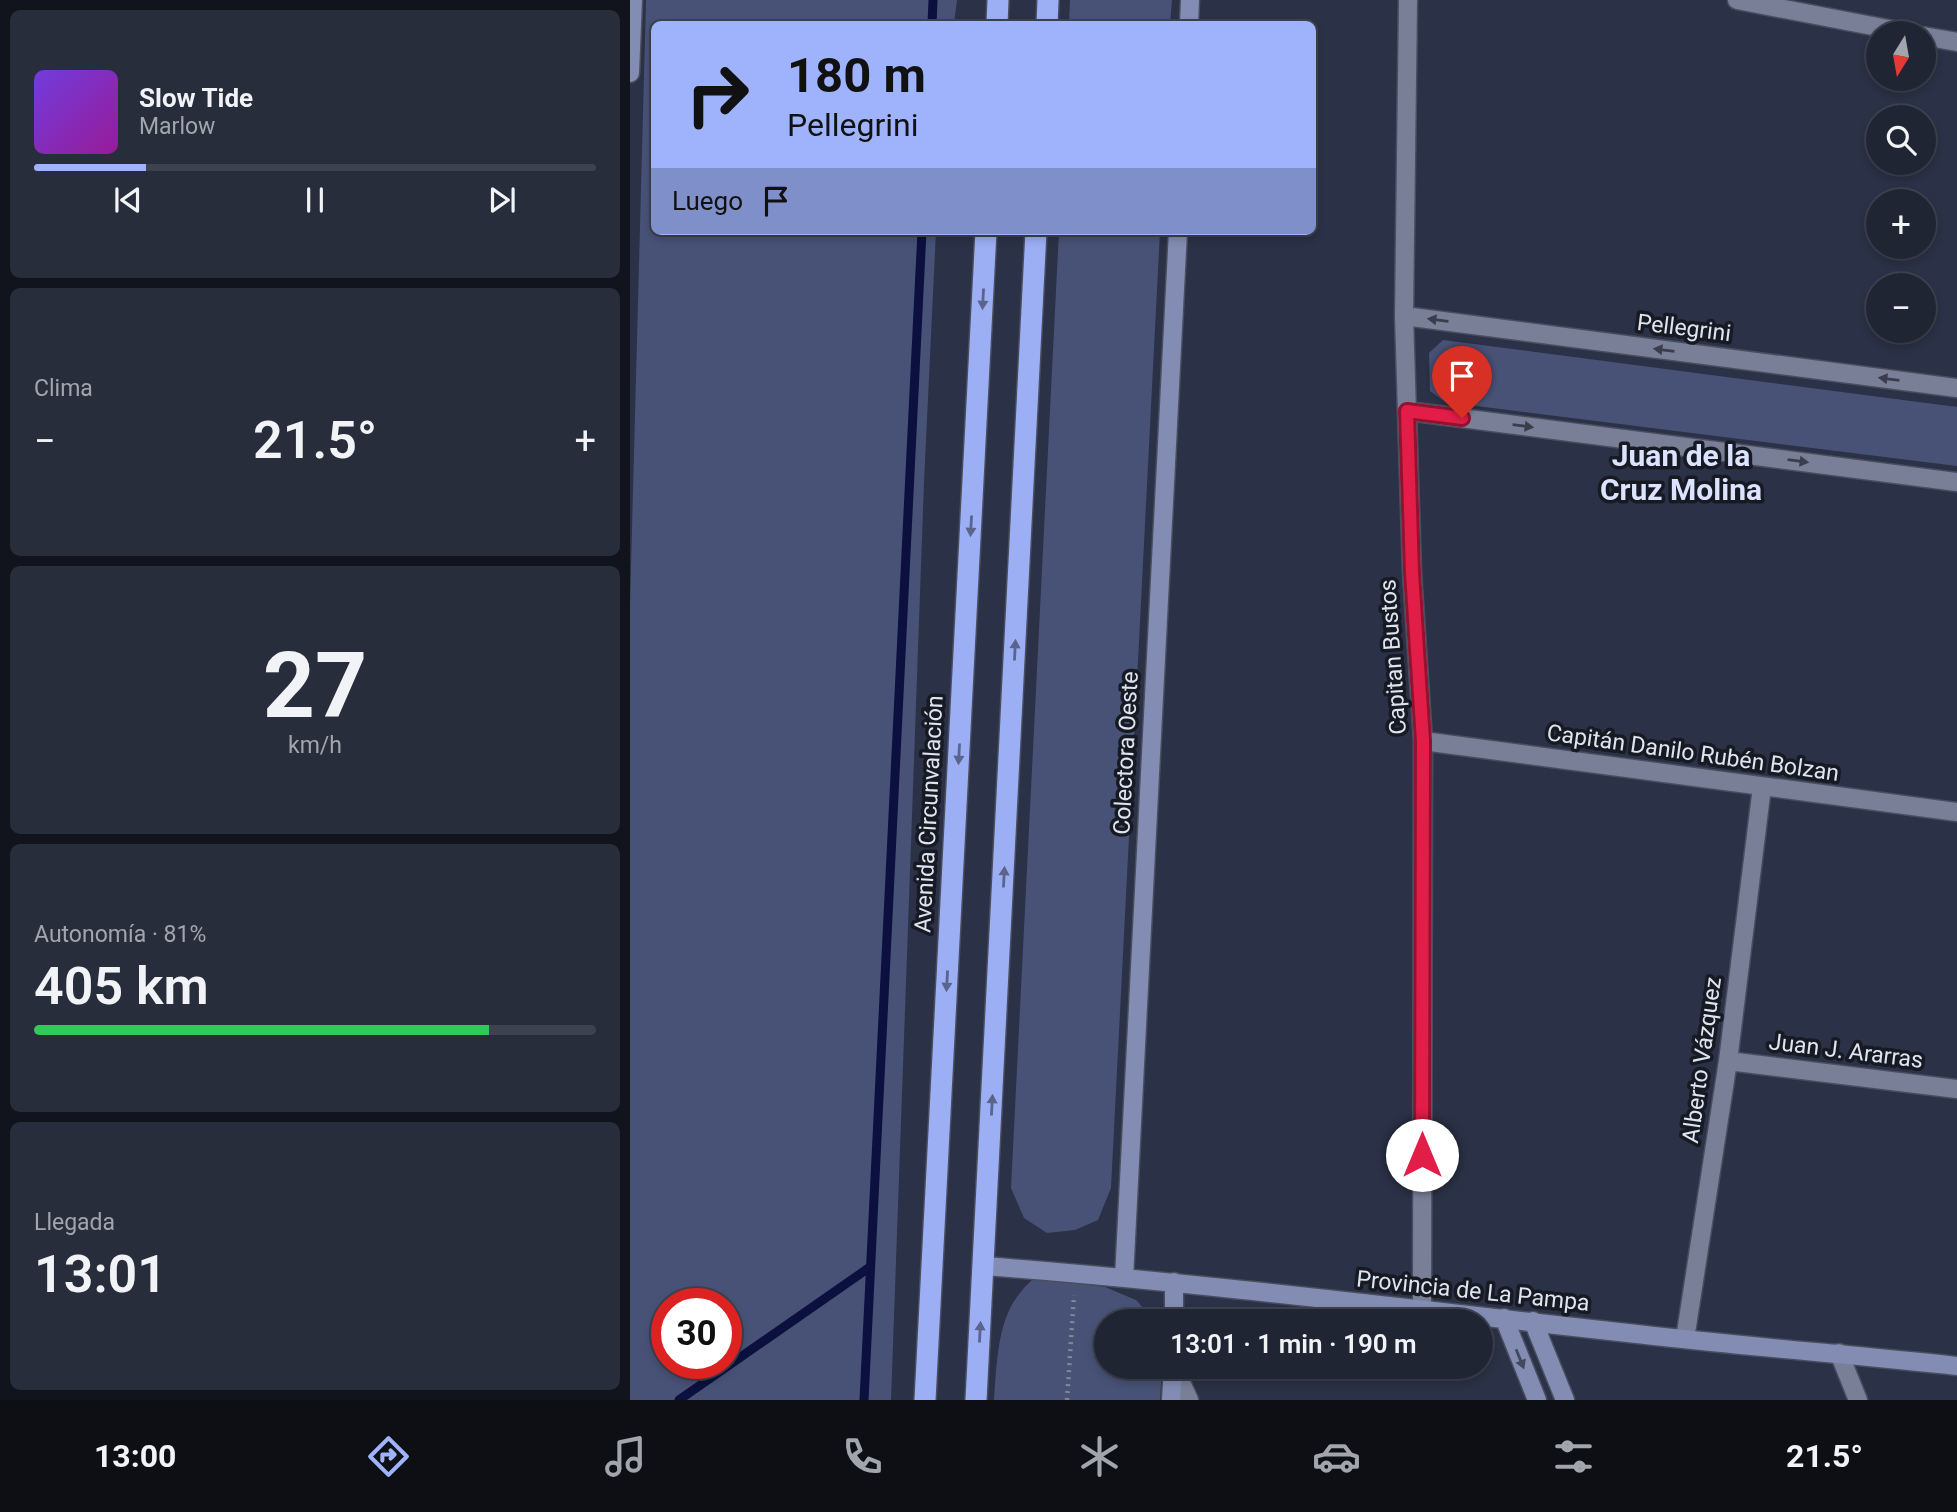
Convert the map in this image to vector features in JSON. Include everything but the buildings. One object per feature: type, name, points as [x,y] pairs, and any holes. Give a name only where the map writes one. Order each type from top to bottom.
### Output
[{"type":"highway","points":[[997,21],[998,0]]},
{"type":"highway","points":[[1047,21],[1048,0]]},
{"type":"highway","name":"Avenida Circunvalación","points":[[925,1400],[986,235]]},
{"type":"highway","points":[[976,1400],[1036,235]]},
{"type":"street","points":[[630,73],[633,0]]},
{"type":"street","points":[[1189,21],[1190,0]]},
{"type":"street","name":"Capitan Bustos","points":[[1408,0],[1405,316],[1412,573],[1423,741],[1422,1309]]},
{"type":"street","points":[[1737,0],[1866,25]]},
{"type":"street","points":[[1936,39],[1957,43]]},
{"type":"street","name":"Colectora Oeste","points":[[1124,1278],[1178,235]]},
{"type":"street","name":"Pellegrini","points":[[1405,316],[1957,388]]},
{"type":"street","points":[[1407,411],[1957,482]]},
{"type":"street","name":"Capitán Danilo Rubén Bolzan","points":[[1423,741],[1957,812]]},
{"type":"street","name":"Alberto Vázquez","points":[[1685,1339],[1728,1061],[1762,787]]},
{"type":"street","name":"Juan J. Ararras","points":[[1728,1061],[1957,1089]]},
{"type":"street","name":"Provincia de La Pampa","points":[[984,1266],[1174,1282],[1413,1309]]},
{"type":"street","points":[[1174,1282],[1174,1309]]},
{"type":"street","name":"Provincia de La Pampa","points":[[1493,1317],[1957,1366]]},
{"type":"street","points":[[1504,1318],[1537,1400]]},
{"type":"street","points":[[1533,1321],[1565,1400]]},
{"type":"street","points":[[1839,1353],[1858,1400]]},
{"type":"street","points":[[1171,1400],[1173,1379]]},
{"type":"street","points":[[1179,1379],[1189,1400]]},
{"type":"path","points":[[1067,1400],[1075,1273]]},
{"type":"shaded area","points":[[646,0],[957,0],[954,21],[651,21],[651,235],[936,235],[924,482],[891,1400],[630,1400],[630,605]]},
{"type":"shaded area","points":[[1070,0],[1172,0],[1170,21],[1069,21]]},
{"type":"shaded area","points":[[1059,235],[1160,235],[1111,1188],[1098,1220],[1075,1230],[1047,1233],[1024,1218],[1011,1188]]},
{"type":"shaded area","points":[[1443,340],[1957,407],[1957,466],[1445,402],[1430,391],[1429,353]]},
{"type":"shaded area","points":[[1034,1278],[1105,1287],[1136,1300],[1144,1309],[1094,1309],[1094,1379],[1161,1379],[1160,1400],[994,1400],[1001,1333],[1010,1308]]},
{"type":"waterway","points":[[932,21],[933,0]]},
{"type":"waterway","points":[[864,1400],[922,235]]},
{"type":"waterway","points":[[679,1400],[870,1267]]},
{"type":"district","name":"Juan de la Cruz Molina","points":[[1681,472]]},
{"type":"route","points":[[1422,1155],[1423,741],[1412,573],[1407,411],[1462,418]]}]
